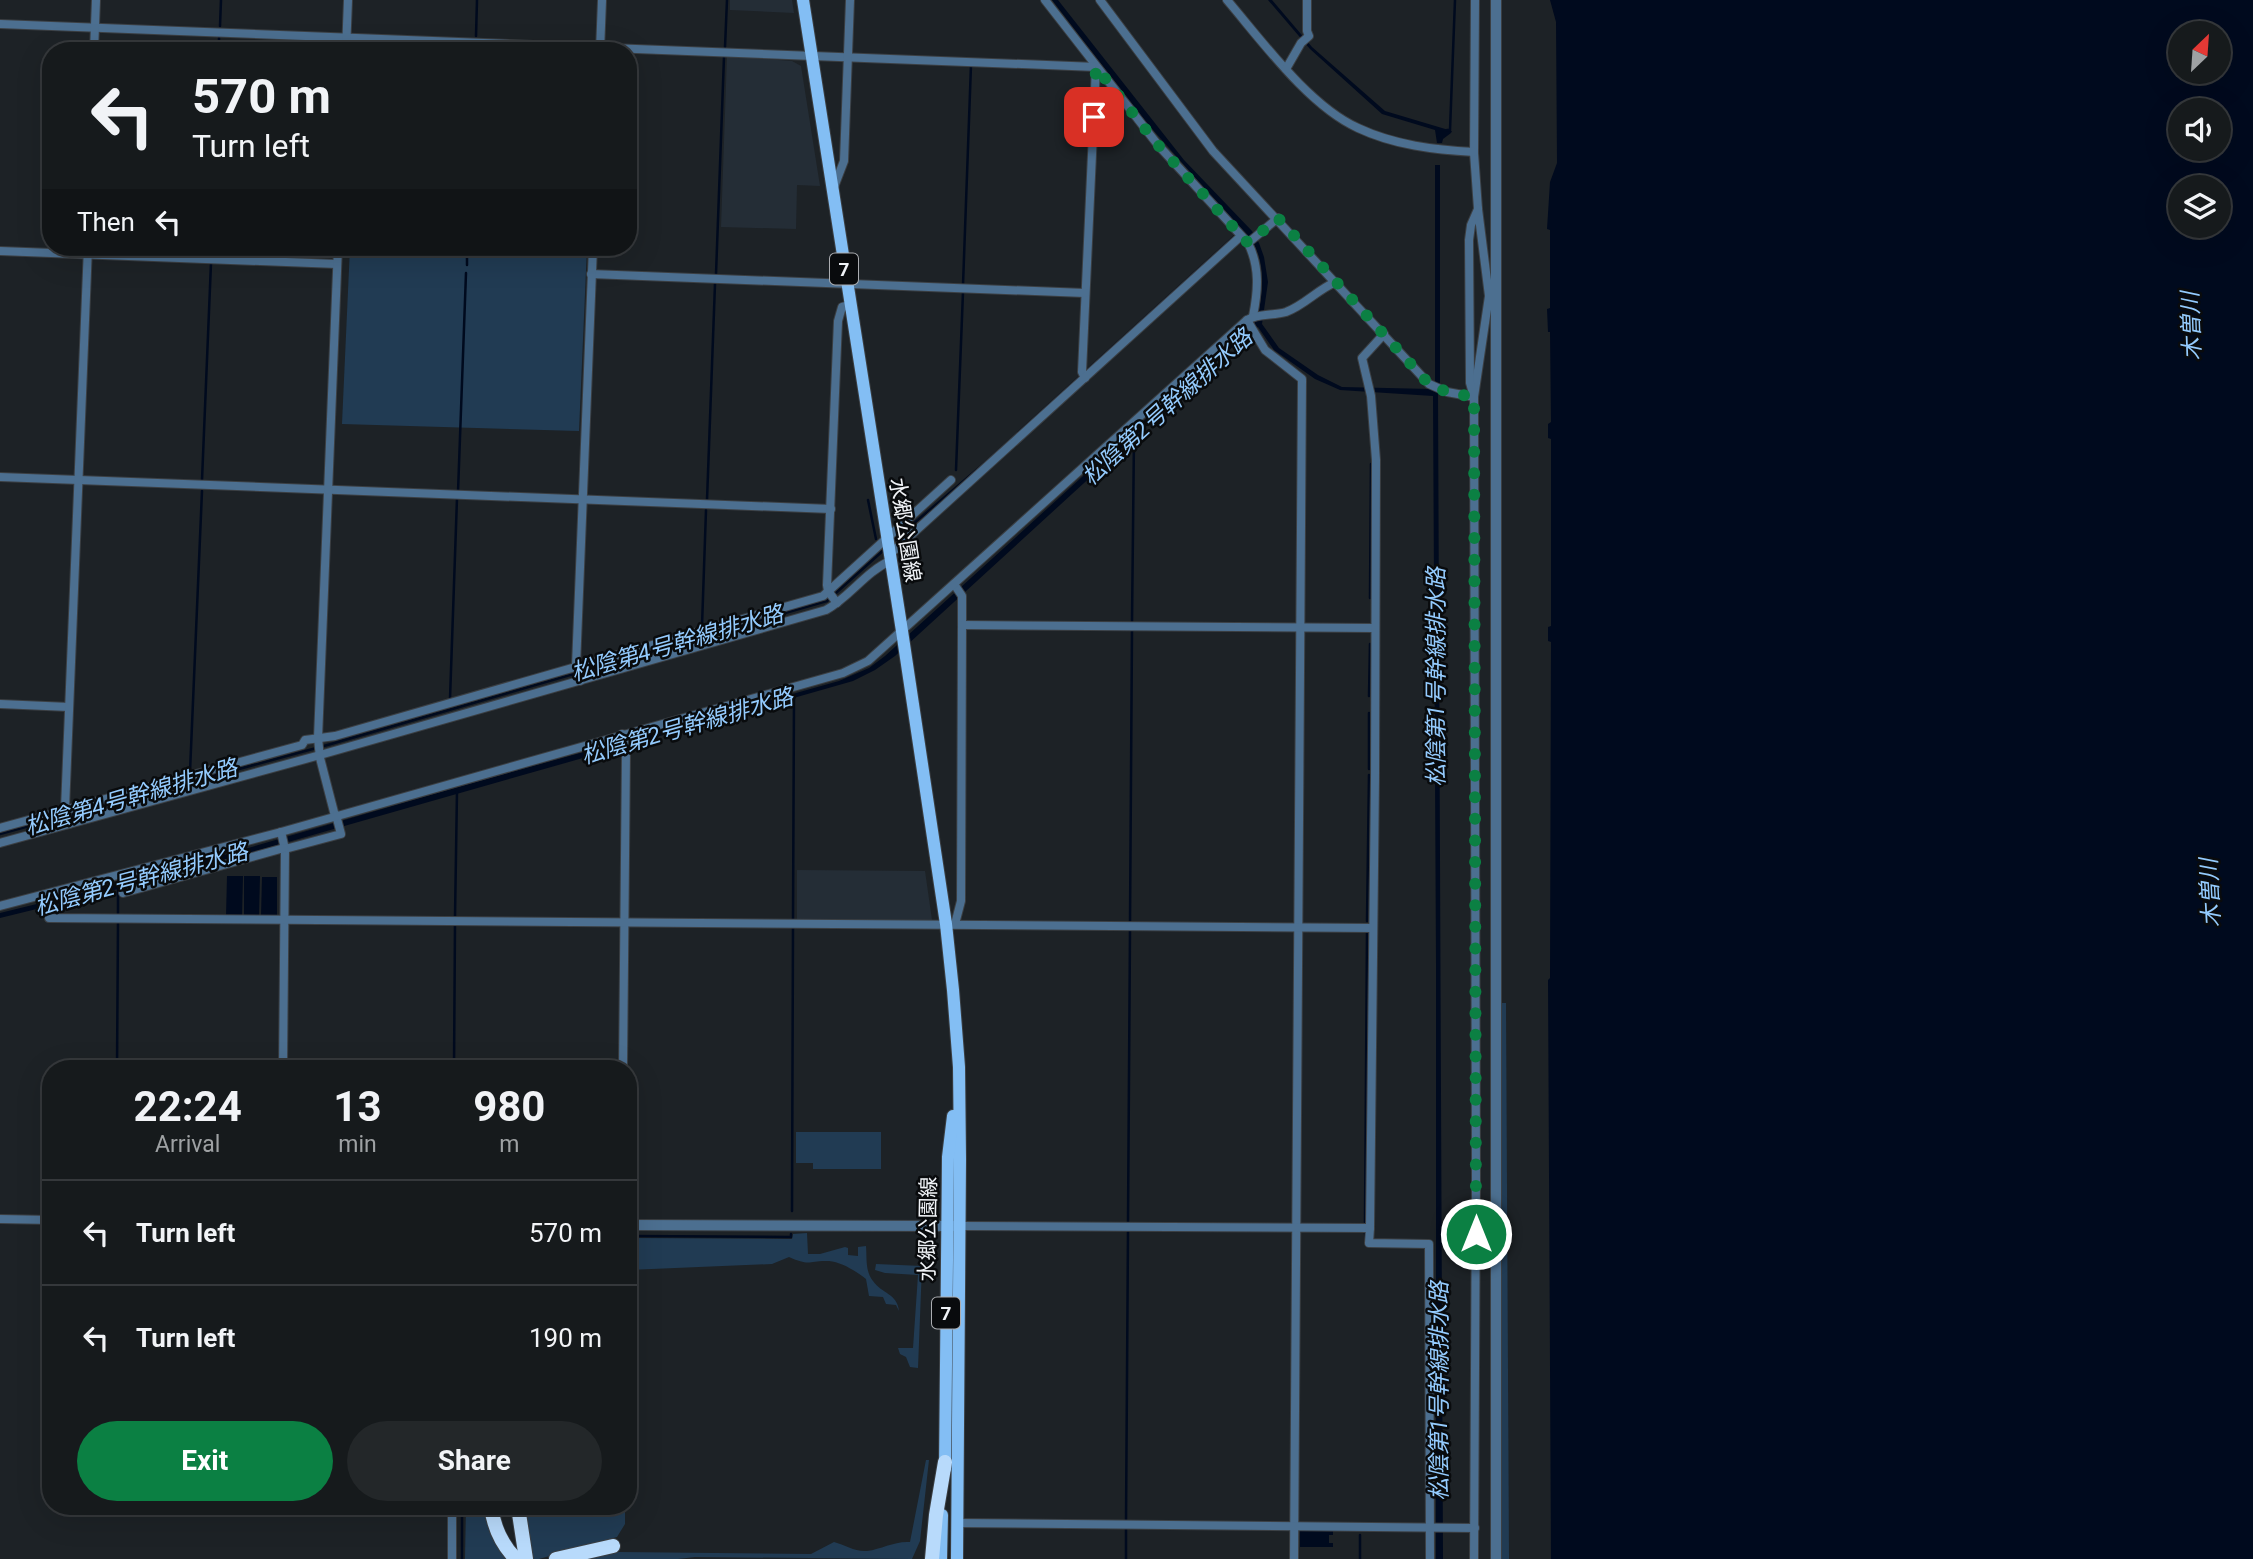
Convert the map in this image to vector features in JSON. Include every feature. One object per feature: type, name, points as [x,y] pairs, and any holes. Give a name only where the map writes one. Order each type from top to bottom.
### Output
[{"type":"highway","points":[[932,1559],[945,1462]]},
{"type":"highway","points":[[493,1515],[496,1530],[513,1556]]},
{"type":"highway","points":[[519,1515],[526,1559]]},
{"type":"highway","points":[[556,1559],[613,1546]]},
{"type":"main road","name":"水郷公園線","points":[[803,0],[846,284],[950,924],[959,1068],[941,1559]]},
{"type":"main road","name":"水郷公園線","points":[[953,1226],[957,1559]]},
{"type":"street","points":[[94,42],[96,0]]},
{"type":"street","points":[[346,39],[348,0]]},
{"type":"street","points":[[600,42],[603,0]]},
{"type":"street","points":[[833,188],[844,161],[850,0]]},
{"type":"street","points":[[1045,0],[1158,145],[1249,239],[1258,281],[1251,319],[1254,332],[1265,350],[1302,379],[1294,1559]]},
{"type":"street","points":[[1100,0],[1213,150],[1431,385],[1474,397]]},
{"type":"street","points":[[1227,0],[1286,69],[1325,106],[1358,128],[1434,150],[1474,152]]},
{"type":"street","points":[[1286,69],[1309,36],[1307,0]]},
{"type":"street","points":[[1474,1559],[1474,397],[1492,296],[1478,209],[1474,152],[1475,0]]},
{"type":"street","points":[[1496,0],[1492,296],[1496,1559]]},
{"type":"street","points":[[0,24],[422,42]]},
{"type":"street","points":[[637,50],[1096,67]]},
{"type":"street","points":[[1084,375],[1096,67]]},
{"type":"street","points":[[1474,397],[1470,383],[1469,240],[1471,225],[1478,209]]},
{"type":"street","points":[[0,828],[302,745],[305,740],[319,740],[826,610],[890,557],[1084,375],[1278,218]]},
{"type":"street","points":[[0,251],[42,251]]},
{"type":"street","points":[[69,823],[65,811],[88,256]]},
{"type":"street","points":[[184,256],[337,264]]},
{"type":"street","points":[[128,876],[129,891],[284,847],[341,834],[319,740],[337,256]]},
{"type":"street","points":[[578,673],[581,500],[593,256]]},
{"type":"street","points":[[592,274],[1086,293]]},
{"type":"street","points":[[0,906],[128,876],[624,740],[843,673],[903,639],[955,585],[1251,319],[1284,313],[1302,305],[1336,282]]},
{"type":"street","points":[[836,602],[828,591],[838,321],[842,307],[850,305]]},
{"type":"street","points":[[1384,334],[1362,358],[1371,396],[1373,448],[1376,459],[1369,1243],[1429,1244],[1430,1559]]},
{"type":"street","points":[[0,477],[831,509]]},
{"type":"street","points":[[0,843],[320,753],[823,596],[951,480]]},
{"type":"street","points":[[950,924],[961,901],[962,596],[955,585]]},
{"type":"street","points":[[962,625],[1375,628]]},
{"type":"street","points":[[0,704],[69,707]]},
{"type":"street","points":[[623,1060],[624,740]]},
{"type":"street","points":[[281,833],[284,847],[283,1060]]},
{"type":"street","points":[[163,866],[168,880]]},
{"type":"street","points":[[46,897],[49,918],[1373,928]]},
{"type":"street","points":[[0,1219],[42,1220]]},
{"type":"street","points":[[637,1225],[1370,1228]]},
{"type":"street","points":[[452,1515],[452,1559]]},
{"type":"street","points":[[958,1523],[1475,1528]]},
{"type":"shaded area","points":[[730,0],[792,0],[794,13],[730,10]]},
{"type":"shaded area","points":[[727,56],[792,61],[801,66],[820,186],[797,185],[796,229],[721,227]]},
{"type":"shaded area","points":[[350,256],[587,256],[579,431],[342,424]]},
{"type":"shaded area","points":[[797,870],[925,871],[932,920],[797,920]]},
{"type":"shaded area","points":[[1502,1003],[1506,1003],[1509,1559],[1502,1559]]},
{"type":"shaded area","points":[[796,1132],[881,1132],[881,1169],[813,1169],[813,1163],[796,1163]]},
{"type":"shaded area","points":[[807,1233],[808,1254],[820,1254],[845,1247],[848,1248],[848,1255],[858,1256],[858,1247],[866,1246],[870,1277],[892,1297],[898,1305],[899,1311],[896,1305],[886,1304],[883,1297],[869,1296],[866,1279],[854,1270],[829,1261],[806,1262],[789,1257],[772,1264],[637,1270],[637,1238],[792,1239],[793,1234]]},
{"type":"shaded area","points":[[876,1264],[922,1266],[918,1368],[910,1367],[898,1348],[913,1348],[918,1275],[885,1273],[875,1270]]},
{"type":"shaded area","points":[[926,1460],[929,1460],[920,1541],[912,1559],[575,1559],[619,1552],[811,1554],[834,1542],[863,1551],[910,1542]]},
{"type":"shaded area","points":[[466,1515],[490,1515],[509,1559],[465,1559]]},
{"type":"shaded area","points":[[524,1515],[625,1515],[625,1524],[617,1537],[532,1559]]},
{"type":"water","points":[[1052,0],[1058,0],[1184,160],[1252,231],[1264,257],[1268,282],[1262,324],[1279,348],[1318,375],[1342,387],[1432,389],[1435,381],[1435,165],[1440,165],[1438,393],[1443,1559],[1436,1559],[1433,396],[1340,390],[1315,379],[1274,350],[1258,327],[1249,332],[895,656],[853,681],[155,880],[0,918],[0,913],[155,875],[839,681],[869,668],[885,656],[1246,328],[1257,321],[1262,271],[1253,243],[1146,122]]},
{"type":"water","points":[[1268,0],[1272,0],[1312,47],[1385,111],[1452,131],[1451,133],[1442,143],[1437,143],[1435,130],[1382,114],[1310,49]]},
{"type":"water","name":"木曽川","points":[[1550,0],[2253,0],[2253,1559],[1551,1559],[1548,980],[1551,642],[1548,641],[1548,627],[1551,626],[1551,439],[1548,438],[1548,424],[1551,422],[1550,332],[1547,309],[1550,308],[1550,230],[1547,229],[1550,182],[1557,163],[1556,22]]},
{"type":"water","points":[[227,876],[243,876],[242,916],[226,916]]},
{"type":"water","points":[[244,876],[260,876],[259,916],[244,916]]},
{"type":"water","points":[[262,877],[277,877],[277,917],[261,916]]},
{"type":"water","points":[[1300,1530],[1333,1530],[1333,1535],[1329,1535],[1329,1543],[1333,1543],[1333,1547],[1300,1547]]},
{"type":"waterway","points":[[220,26],[221,0]]},
{"type":"waterway","points":[[476,36],[477,0]]},
{"type":"waterway","points":[[725,47],[727,0]]},
{"type":"waterway","points":[[1447,130],[1450,130],[1455,0]]},
{"type":"waterway","points":[[716,274],[724,57]]},
{"type":"waterway","points":[[963,285],[971,65]]},
{"type":"waterway","name":"松陰第4号幹線排水路","points":[[893,541],[986,462],[1235,236]]},
{"type":"waterway","points":[[467,256],[467,265]]},
{"type":"waterway","points":[[202,480],[211,263]]},
{"type":"waterway","points":[[458,492],[466,273]]},
{"type":"waterway","points":[[707,500],[715,284]]},
{"type":"waterway","points":[[956,470],[963,292]]},
{"type":"waterway","name":"松陰第2号幹線排水路","points":[[1132,622],[1134,437]]},
{"type":"waterway","points":[[1370,598],[1371,464]]},
{"type":"waterway","points":[[190,772],[202,491]]},
{"type":"waterway","points":[[450,699],[457,498]]},
{"type":"waterway","points":[[868,500],[876,539]]},
{"type":"waterway","points":[[702,626],[706,510]]},
{"type":"waterway","name":"松陰第4号幹線排水路","points":[[0,834],[331,744],[827,601],[886,548]]},
{"type":"waterway","points":[[1130,922],[1132,630]]},
{"type":"waterway","points":[[1369,696],[1370,644]]},
{"type":"waterway","name":"松陰第2号幹線排水路","points":[[793,920],[794,696]]},
{"type":"waterway","points":[[1369,713],[1369,769]]},
{"type":"waterway","points":[[1367,921],[1369,775]]},
{"type":"waterway","points":[[455,917],[457,791]]},
{"type":"waterway","name":"松陰第2号幹線排水路","points":[[118,887],[118,916]]},
{"type":"waterway","points":[[117,1060],[118,922]]},
{"type":"waterway","points":[[454,1060],[455,924]]},
{"type":"waterway","points":[[792,1211],[793,927]]},
{"type":"waterway","points":[[1128,1222],[1130,929]]},
{"type":"waterway","points":[[1365,1222],[1367,933]]},
{"type":"waterway","points":[[1126,1521],[1128,1231]]},
{"type":"waterway","points":[[1365,1233],[1366,1240]]},
{"type":"waterway","points":[[637,1236],[791,1237],[791,1234]]},
{"type":"waterway","points":[[462,1515],[462,1559]]},
{"type":"waterway","points":[[1126,1528],[1126,1559]]},
{"type":"waterway","points":[[1360,1535],[1360,1559]]},
{"type":"route","points":[[1094,117],[1096,67],[1158,145],[1248,243],[1278,218],[1429,384],[1447,392],[1474,397],[1476,1234]]},
{"type":"water label","name":"松陰第1号幹線排水路","points":[[1436,677]]},
{"type":"water label","name":"松陰第1号幹線排水路","points":[[1439,1391]]}]
